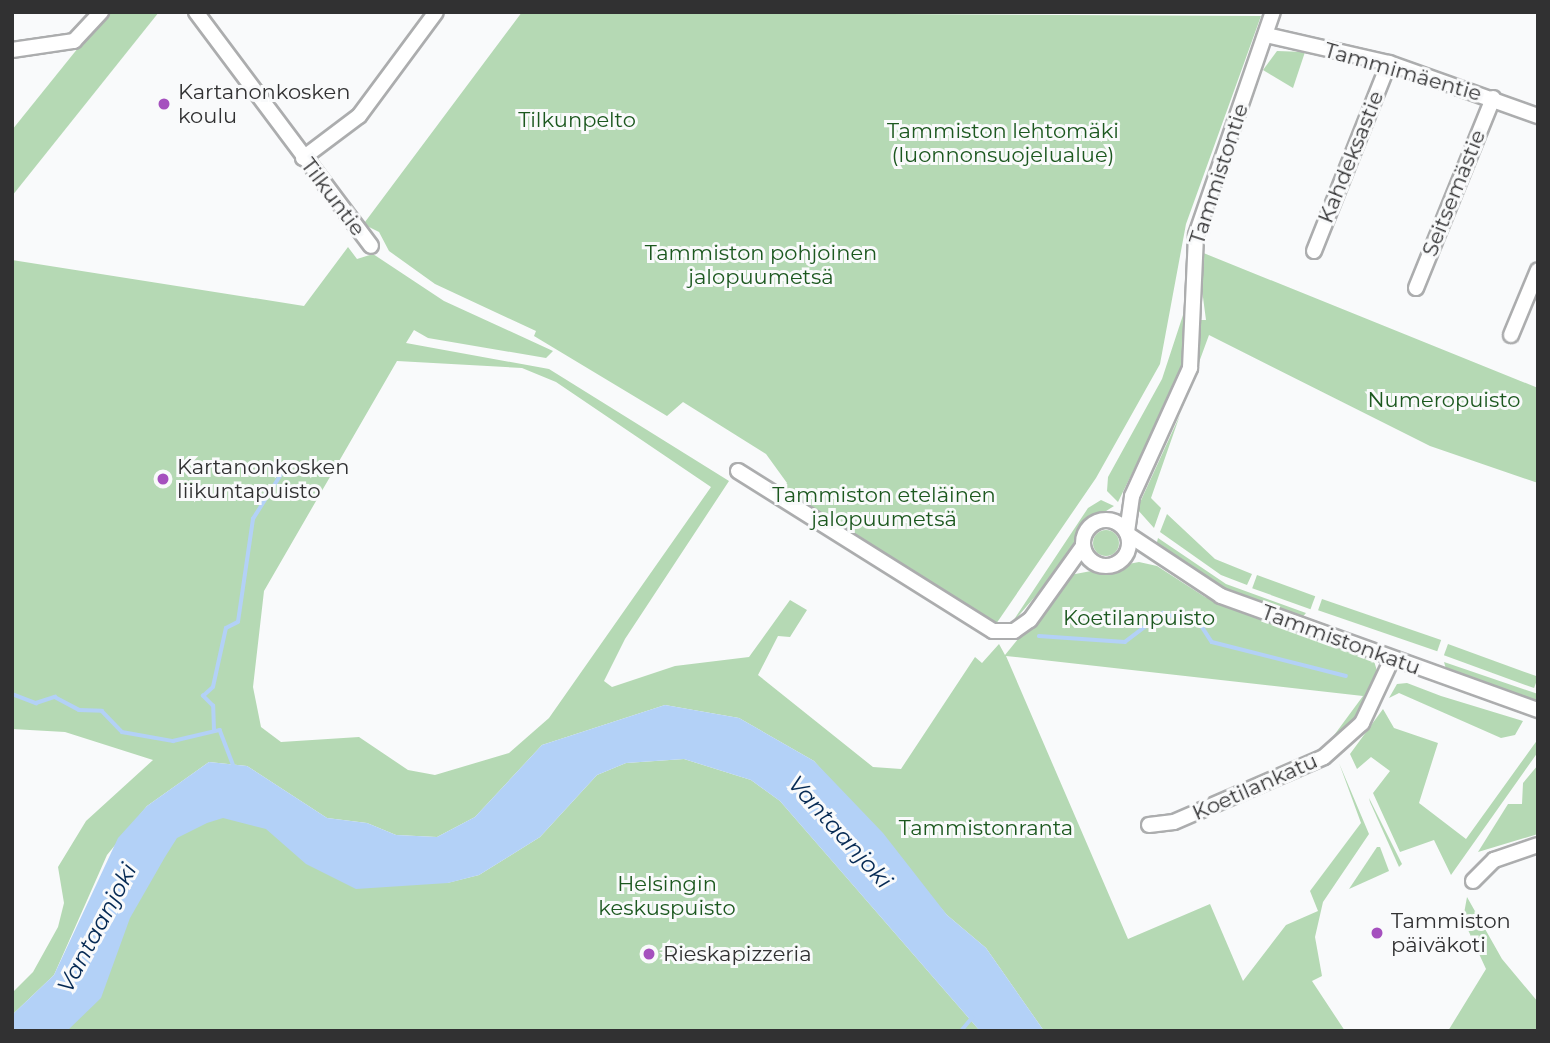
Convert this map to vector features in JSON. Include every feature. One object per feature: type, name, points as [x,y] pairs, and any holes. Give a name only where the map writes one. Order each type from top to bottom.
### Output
[{"type":"street","points":[[12,50],[74,41],[101,12]]},
{"type":"street","name":"Tilkuntie","points":[[196,12],[303,158],[372,246]]},
{"type":"street","points":[[303,158],[359,116],[436,12]]},
{"type":"street","name":"Tammistontie","points":[[1128,534],[1132,496],[1190,368],[1196,235],[1273,12]]},
{"type":"street","name":"Tammimäentie","points":[[1266,35],[1389,63],[1493,98],[1538,117]]},
{"type":"street","name":"Kahdeksastie","points":[[1314,251],[1389,63]]},
{"type":"street","name":"Seitsemästie","points":[[1416,288],[1493,98]]},
{"type":"street","points":[[1511,335],[1538,270]]},
{"type":"street","points":[[738,471],[993,631],[1014,631],[1030,620],[1083,546],[1087,529],[1102,519],[1128,534],[1124,558]]},
{"type":"street","name":"Tammistontie","points":[[1102,519],[1132,496]]},
{"type":"street","name":"Tammistonkatu","points":[[1128,534],[1151,555],[1221,596],[1538,710]]},
{"type":"street","points":[[1083,546],[1095,563]]},
{"type":"street","points":[[1065,570],[1095,563],[1110,566],[1124,558],[1151,555]]},
{"type":"street","name":"Koetilankatu","points":[[1149,825],[1174,822],[1324,757],[1362,723],[1392,659]]},
{"type":"street","points":[[1473,881],[1494,860],[1538,845]]},
{"type":"green space","points":[[107,12],[159,12],[12,196],[12,130]]},
{"type":"green space","points":[[522,12],[1261,16],[1186,224],[1160,364],[1096,478],[996,624],[901,563],[893,572],[776,500],[787,483],[766,454],[683,402],[667,416],[534,336],[536,331],[435,284],[389,251],[379,232],[365,225],[361,219],[365,222]]},
{"type":"green space","points":[[1277,51],[1305,52],[1293,88],[1263,70]]},
{"type":"green space","name":"Numeropuisto","points":[[1212,204],[1201,252],[1538,388],[1538,483],[1430,446],[1209,335],[1183,406],[1179,405],[1199,320],[1206,320],[1197,252]]},
{"type":"green space","points":[[348,247],[357,259],[373,254],[444,301],[553,351],[546,358],[428,338],[414,330],[406,343],[549,369],[729,481],[625,639],[604,681],[612,687],[675,666],[749,657],[790,600],[807,610],[790,637],[778,636],[758,675],[873,767],[901,769],[975,657],[982,663],[999,644],[1005,655],[1070,575],[1139,562],[1157,566],[1205,597],[1374,661],[1378,674],[1360,716],[1337,741],[1332,738],[1363,696],[1006,656],[1128,939],[1210,904],[1243,981],[1286,925],[1318,911],[1310,891],[1361,823],[1339,763],[1369,834],[1323,902],[1315,937],[1322,976],[1312,981],[1345,1031],[1044,1031],[986,948],[947,915],[814,761],[739,718],[665,705],[542,745],[475,817],[437,837],[396,835],[367,823],[327,818],[247,766],[209,762],[147,806],[107,855],[54,975],[12,1015],[12,993],[33,972],[58,927],[64,903],[58,867],[86,821],[153,760],[65,732],[12,729],[12,260],[304,306]],"holes":[[[397,361],[522,368],[556,382],[711,487],[549,718],[509,753],[435,775],[408,770],[359,737],[281,742],[261,727],[253,687],[264,591]]]},
{"type":"green space","points":[[1184,312],[1181,373],[1118,502],[1107,491],[1108,477],[1162,379]]},
{"type":"green space","points":[[1180,415],[1151,498],[1161,508],[1154,528],[1137,509]]},
{"type":"green space","points":[[1101,500],[1114,506],[1084,525],[1074,551],[1009,627],[1088,508]]},
{"type":"green space","points":[[1167,514],[1215,559],[1252,574],[1247,585],[1221,575],[1160,532]]},
{"type":"green space","points":[[1106,530],[1115,534],[1119,543],[1115,552],[1106,556],[1097,552],[1093,543],[1097,534]]},
{"type":"green space","points":[[1158,538],[1226,584],[1306,613],[1300,620],[1228,595],[1155,550]]},
{"type":"green space","points":[[1257,575],[1315,596],[1310,609],[1252,588]]},
{"type":"green space","points":[[1322,599],[1441,640],[1437,651],[1318,610]]},
{"type":"green space","points":[[1448,644],[1538,677],[1534,688],[1444,655]]},
{"type":"green space","points":[[1444,662],[1538,694],[1538,702],[1446,669]]},
{"type":"green space","points":[[1407,683],[1523,721],[1515,735],[1501,738],[1399,693],[1389,698],[1397,684]]},
{"type":"green space","points":[[1383,709],[1394,728],[1438,743],[1419,803],[1466,839],[1538,739],[1538,752],[1451,875],[1434,840],[1400,852],[1373,793],[1390,771],[1371,757],[1357,769],[1350,754]]},
{"type":"green space","name":"Helsingin keskuspuisto","points":[[684,759],[751,780],[780,801],[980,1031],[36,1031],[201,798],[447,883],[479,875],[540,837],[597,775],[626,763]]},
{"type":"green space","points":[[1538,765],[1538,834],[1478,852],[1508,804],[1522,804],[1523,783]]},
{"type":"green space","points":[[1369,798],[1402,864],[1399,867],[1370,802]]},
{"type":"green space","points":[[1377,847],[1380,847],[1389,871],[1349,889]]},
{"type":"green space","points":[[1467,897],[1502,959],[1538,1002],[1538,1031],[1448,1031],[1486,969],[1463,919]]},
{"type":"water","name":"Vantaanjoki","points":[[665,705],[739,718],[814,761],[883,833],[947,915],[986,948],[1044,1031],[980,1031],[780,801],[751,780],[684,759],[626,763],[597,775],[540,837],[479,875],[448,883],[356,889],[306,864],[266,829],[223,818],[207,823],[177,838],[165,857],[130,918],[101,998],[67,1031],[12,1031],[12,1015],[54,975],[118,838],[147,806],[209,762],[247,766],[327,818],[367,823],[396,835],[437,837],[475,817],[542,745]]},
{"type":"waterway","points":[[214,730],[213,706],[203,696],[213,687],[226,628],[238,622],[253,519],[287,465]]},
{"type":"waterway","points":[[1039,636],[1125,642],[1163,613],[1201,625],[1212,642],[1346,676]]},
{"type":"waterway","points":[[12,694],[36,703],[55,697],[79,710],[102,711],[122,732],[173,741],[220,730],[234,767]]},
{"type":"waterway","points":[[961,1031],[972,1018]]},
{"type":"place","name":"Kartanonkosken koulu","points":[[164,104]]},
{"type":"place","name":"Kartanonkosken liikuntapuisto","points":[[163,479]]},
{"type":"place","name":"Tammiston päiväkoti","points":[[1377,933]]},
{"type":"place","name":"Rieskapizzeria","points":[[649,954]]},
{"type":"park label","name":"Tilkunpelto","points":[[577,120]]},
{"type":"park label","name":"Tammiston lehtomäki (luonnonsuojelualue)","points":[[1003,143]]},
{"type":"park label","name":"Tammiston pohjoinen jalopuumetsä","points":[[761,265]]},
{"type":"park label","name":"Tammiston eteläinen jalopuumetsä","points":[[884,507]]},
{"type":"park label","name":"Koetilanpuisto","points":[[1139,618]]},
{"type":"park label","name":"Tammistonranta","points":[[986,828]]}]
